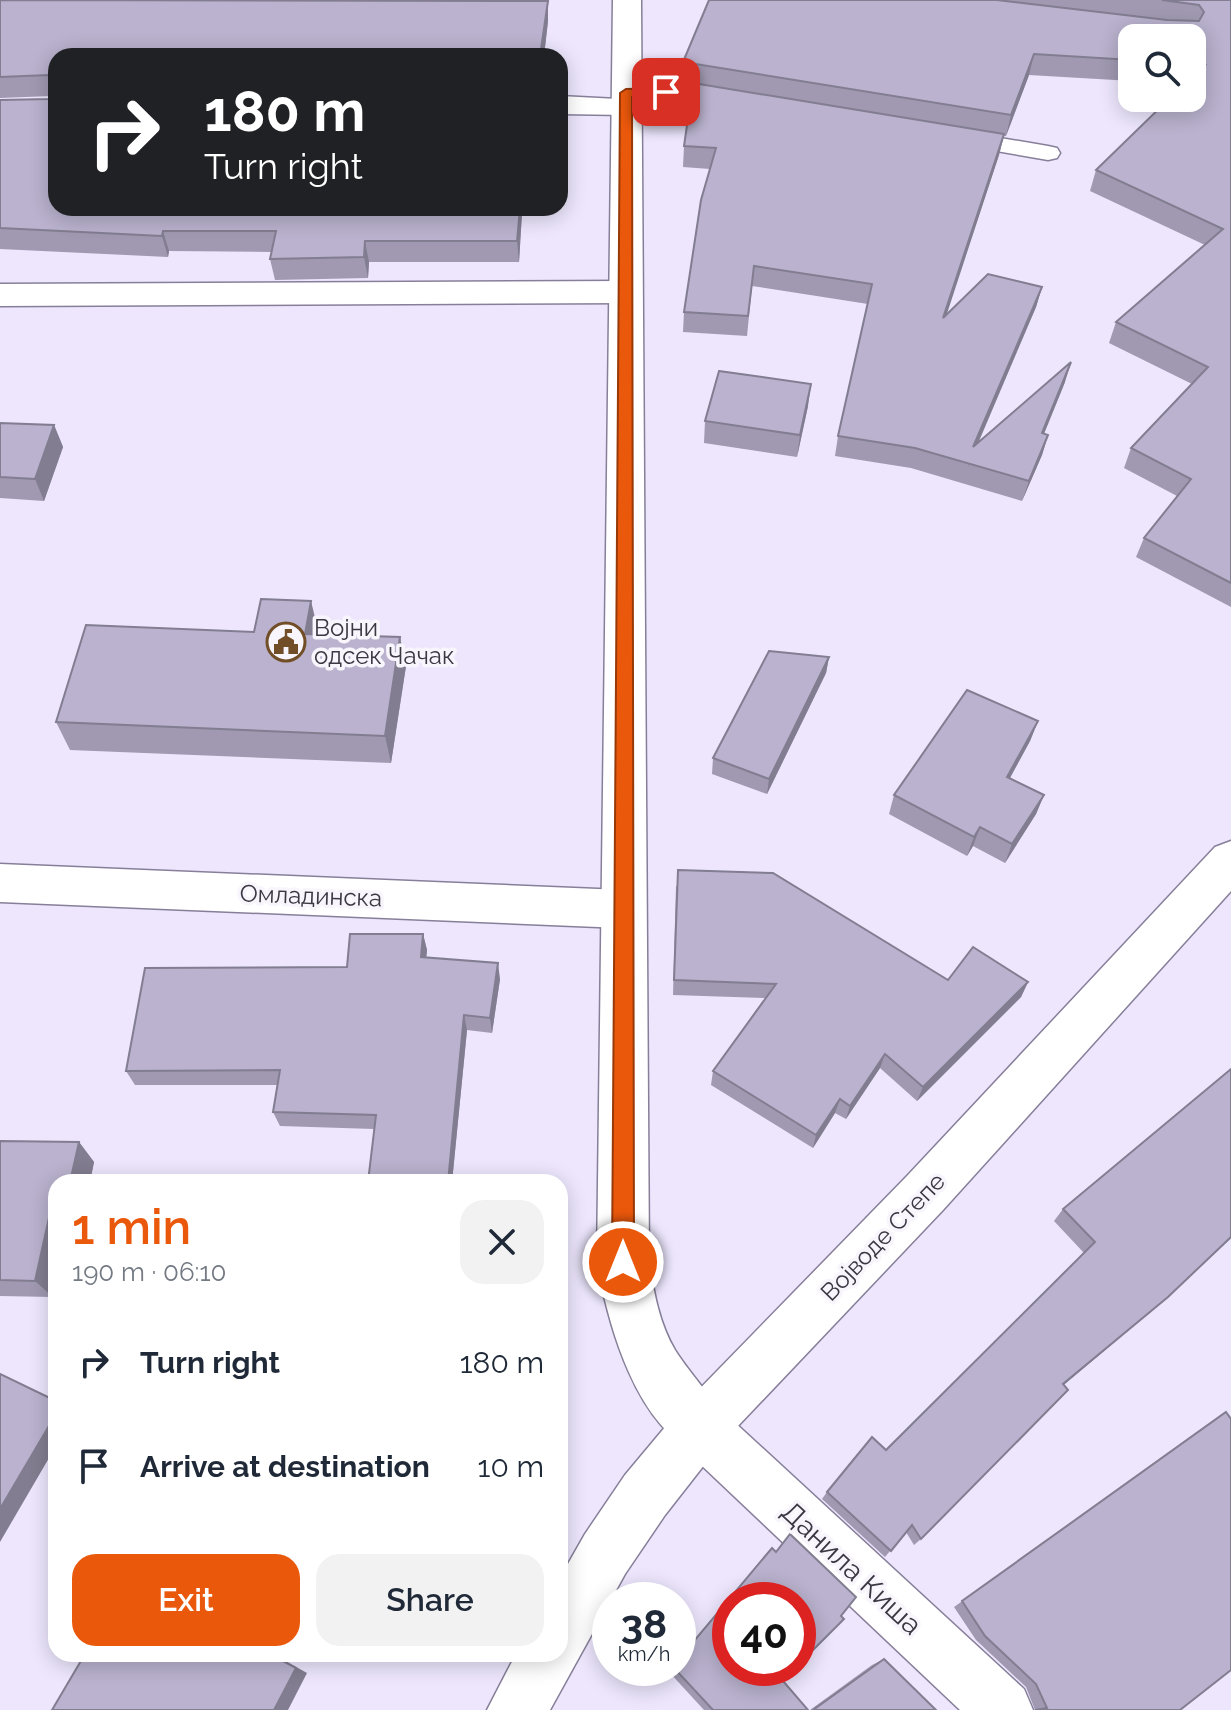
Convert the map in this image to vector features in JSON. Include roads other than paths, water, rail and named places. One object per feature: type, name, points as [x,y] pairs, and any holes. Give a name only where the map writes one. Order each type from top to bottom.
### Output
[{"type":"street","name":"Данила Киша","points":[[627,0],[623,1262],[631,1315],[667,1389],[700,1427],[1003,1710]]},
{"type":"street","points":[[568,104],[626,100]]},
{"type":"street","points":[[0,295],[625,292]]},
{"type":"street","name":"Војводе Степе","points":[[568,1620],[605,1554],[645,1495],[700,1427],[925,1193],[1231,860]]},
{"type":"street","name":"Омладинска","points":[[0,883],[622,909]]},
{"type":"street","points":[[517,1710],[544,1662]]},
{"type":"lane","points":[[626,100],[699,94],[764,105]]},
{"type":"lane","points":[[937,134],[1048,153]]},
{"type":"place","name":"Војни одсек Чачак","points":[[286,642]]}]
